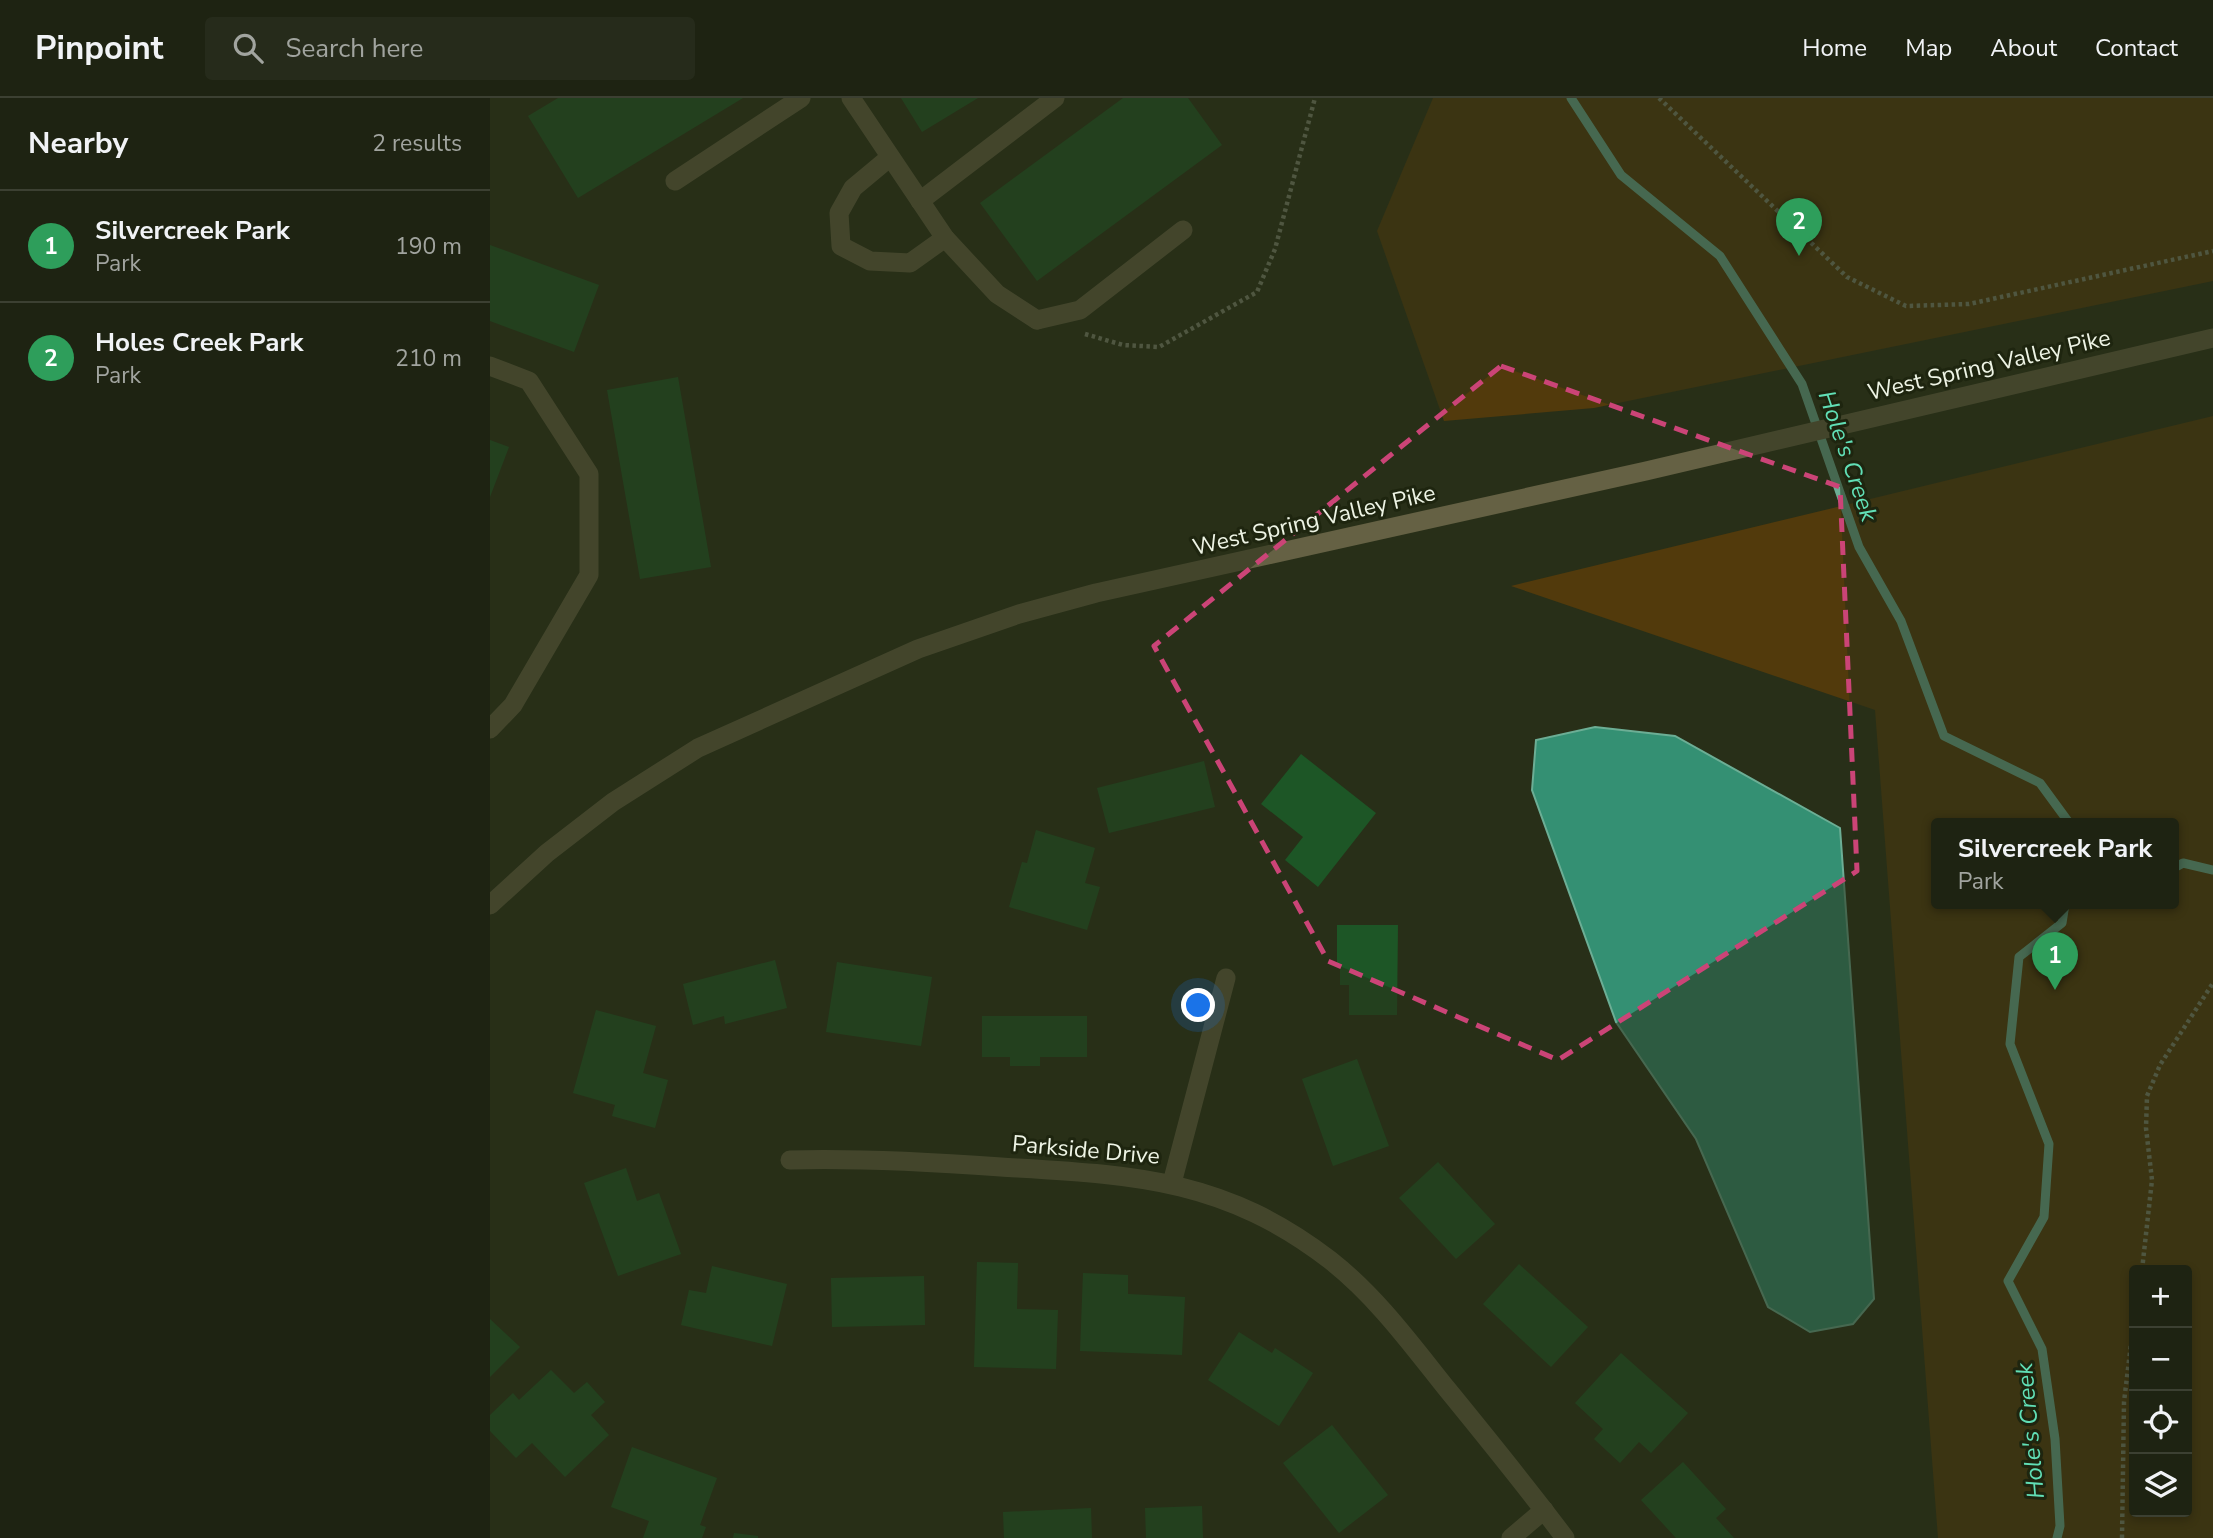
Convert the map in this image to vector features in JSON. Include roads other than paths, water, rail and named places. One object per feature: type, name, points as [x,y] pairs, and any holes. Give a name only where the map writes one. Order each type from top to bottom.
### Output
[{"type":"street","points":[[675,181],[801,98]]},
{"type":"street","points":[[851,98],[946,239],[997,295],[1037,320],[1080,310],[1183,230]]},
{"type":"street","points":[[920,201],[1055,98]]},
{"type":"street","points":[[889,158],[853,188],[839,213],[841,246],[870,261],[910,263],[946,239]]},
{"type":"street","name":"West Spring Valley Pike","points":[[490,905],[547,853],[613,802],[698,748],[918,649],[1019,614],[1096,593],[1646,471],[2213,338]]},
{"type":"street","points":[[490,366],[530,382],[589,474],[589,575],[513,705],[490,729]]},
{"type":"street","points":[[1172,1183],[1226,978]]},
{"type":"street","name":"Parkside Drive","points":[[790,1160],[887,1160],[1127,1175],[1172,1183],[1241,1207],[1285,1229],[1331,1261],[1384,1310],[1565,1538]]},
{"type":"street","points":[[1511,1538],[1544,1510]]},
{"type":"waterway","name":"Hole's Creek","points":[[1571,98],[1621,175],[1720,256],[1802,384],[1859,547],[1901,621],[1944,736],[2040,783],[2066,818]]},
{"type":"waterway","points":[[2179,865],[2183,863],[2213,870]]},
{"type":"waterway","name":"Hole's Creek","points":[[2057,1538],[2060,1526],[2055,1439],[2042,1349],[2008,1281],[2044,1217],[2049,1144],[2010,1044],[2019,957],[2062,923],[2064,909]]},
{"type":"place","name":"Holes Creek Park","points":[[1799,256]]},
{"type":"place","name":"Silvercreek Park","points":[[2055,990]]}]
